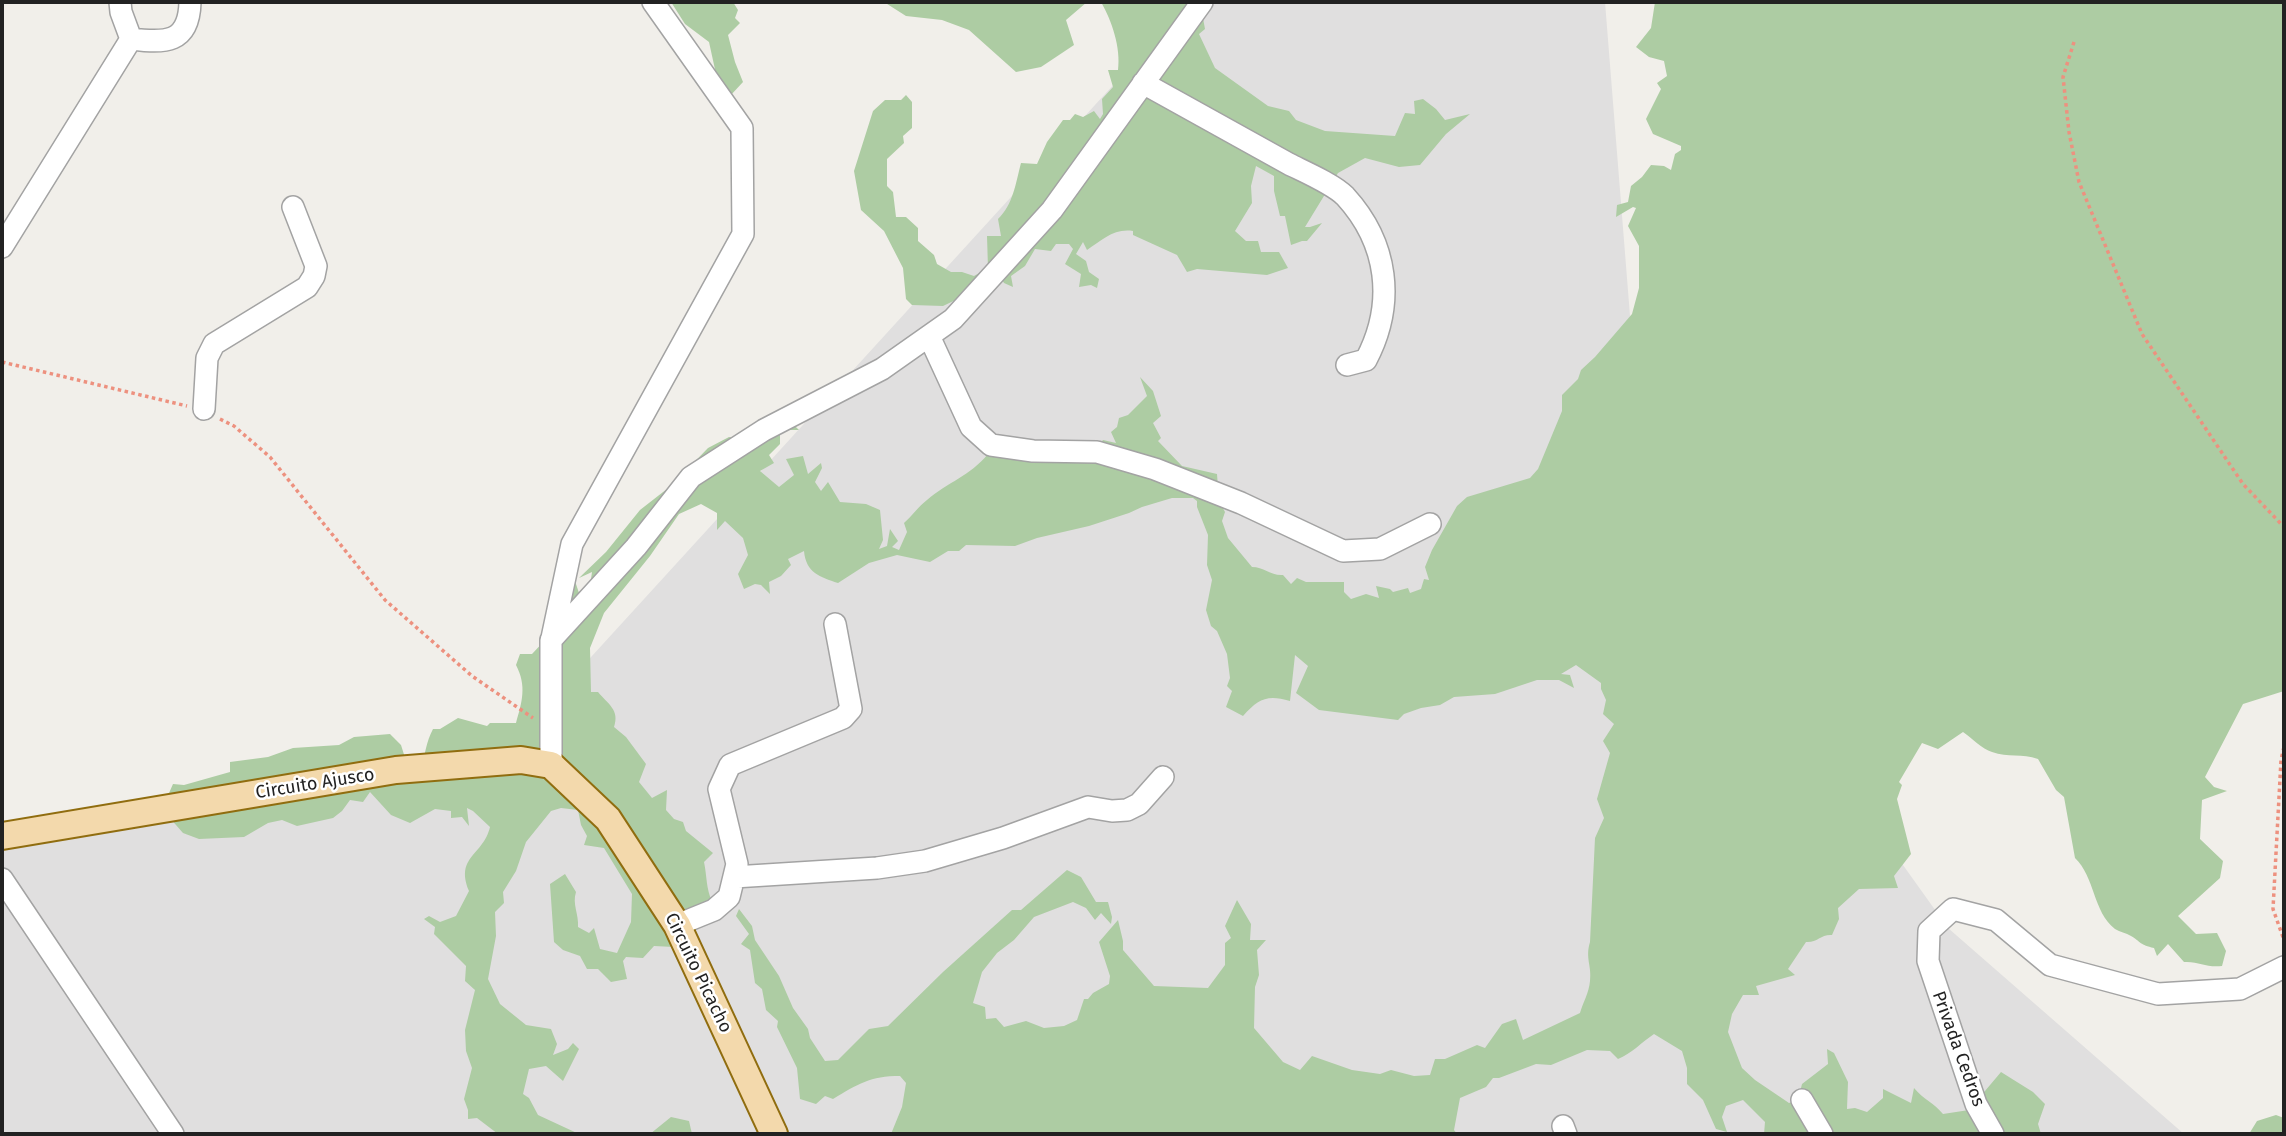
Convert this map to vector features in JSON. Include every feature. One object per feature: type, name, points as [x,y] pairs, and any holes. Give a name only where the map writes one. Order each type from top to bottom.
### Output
[{"type":"main road","name":"Circuito Ajusco","points":[[2,836],[396,770],[521,760],[551,765]]},
{"type":"main road","name":"Circuito Picacho","points":[[551,765],[608,819],[677,925],[775,1134]]},
{"type":"street","points":[[120,2],[131,39]]},
{"type":"street","points":[[131,39],[156,42],[172,40],[184,29],[190,16],[190,2]]},
{"type":"street","points":[[551,765],[551,640],[572,544],[743,234],[742,128],[653,2]]},
{"type":"street","points":[[551,640],[636,547],[691,477],[764,430],[882,369],[953,319],[1052,210],[1202,2]]},
{"type":"street","points":[[2,247],[131,39]]},
{"type":"street","points":[[1143,83],[1343,194],[1368,226],[1383,267],[1385,296],[1373,346],[1366,360],[1346,365]]},
{"type":"street","points":[[204,410],[207,358],[214,344],[307,287],[314,276],[316,265],[293,207]]},
{"type":"street","points":[[929,336],[971,427],[991,445],[1033,451],[1097,452],[1155,470],[1241,503],[1343,551],[1380,549],[1430,524]]},
{"type":"street","points":[[677,925],[714,910],[729,897],[737,864],[719,789],[730,765],[844,718],[851,709],[835,624]]},
{"type":"street","points":[[734,877],[877,868],[925,861],[961,852],[1088,807],[1112,811],[1127,810],[1139,804],[1163,777]]},
{"type":"street","points":[[2,879],[173,1134]]},
{"type":"street","name":"Privada Cedros","points":[[1993,1134],[1976,1104],[1928,961],[1929,930],[1953,909],[1996,920],[2050,965],[2158,994],[2240,989],[2284,967]]},
{"type":"street","points":[[1802,1100],[1822,1134]]},
{"type":"path","points":[[2074,42],[2063,77],[2069,132],[2079,182],[2142,334],[2243,484],[2284,527]]},
{"type":"path","points":[[2,362],[204,410],[233,426],[270,457],[385,600],[472,676],[551,731]]},
{"type":"path","points":[[2284,747],[2281,760],[2273,909],[2284,940]]},
{"type":"shaded area","points":[[1189,2],[1605,2],[1645,504],[1948,928],[2184,1134],[2,1134],[2,831],[508,748]]},
{"type":"green space","points":[[671,2],[733,2],[738,10],[735,18],[740,23],[728,35],[743,82],[730,96],[716,74],[709,42],[685,24]]},
{"type":"green space","points":[[884,2],[1087,2],[1066,20],[1074,45],[1041,67],[1016,72],[969,30],[942,20],[906,16]]},
{"type":"green space","points":[[1101,2],[1200,2],[1205,29],[1199,34],[1215,68],[1268,106],[1289,111],[1296,120],[1325,131],[1395,136],[1405,113],[1415,114],[1414,101],[1423,99],[1445,120],[1470,114],[1446,134],[1420,165],[1399,167],[1365,158],[1338,173],[1305,227],[1322,223],[1307,241],[1291,245],[1285,216],[1280,216],[1274,191],[1274,176],[1256,166],[1251,186],[1252,203],[1235,231],[1246,241],[1258,241],[1261,252],[1279,252],[1288,268],[1267,275],[1197,269],[1187,272],[1177,255],[1133,235],[1133,231],[1120,231],[1087,250],[1083,242],[1076,254],[1086,261],[1089,272],[1099,279],[1097,288],[1091,285],[1079,287],[1081,274],[1065,264],[1073,249],[1069,244],[1056,244],[1051,251],[1035,249],[1025,266],[1011,276],[1013,287],[1004,283],[998,273],[966,295],[943,306],[912,305],[906,299],[903,268],[884,231],[861,210],[854,171],[873,111],[885,100],[901,100],[906,95],[912,102],[912,128],[903,136],[904,143],[887,159],[887,186],[893,192],[896,217],[906,217],[918,228],[918,241],[934,255],[937,264],[951,272],[974,276],[988,268],[987,236],[1001,236],[998,219],[1011,200],[1021,163],[1037,164],[1047,142],[1063,120],[1070,120],[1075,114],[1083,117],[1094,111],[1100,119],[1103,114],[1102,99],[1113,87],[1108,70],[1118,70],[1119,62],[1115,35]]},
{"type":"green space","points":[[1655,2],[2284,2],[2284,691],[2243,704],[2205,777],[2214,787],[2227,791],[2202,800],[2200,839],[2223,861],[2220,878],[2178,916],[2196,934],[2217,933],[2226,951],[2222,966],[2184,962],[2168,944],[2157,956],[2154,948],[2115,929],[2102,913],[2087,875],[2075,858],[2064,797],[2056,790],[2038,759],[1992,752],[1963,732],[1938,749],[1922,743],[1899,782],[1902,785],[1897,799],[1911,854],[1894,876],[1898,888],[1859,889],[1838,908],[1839,919],[1832,935],[1806,942],[1788,969],[1795,975],[1756,986],[1759,995],[1743,995],[1732,1014],[1728,1032],[1742,1068],[1789,1103],[1798,1100],[1802,1084],[1828,1064],[1827,1049],[1834,1053],[1848,1082],[1847,1109],[1855,1108],[1867,1112],[1883,1098],[1883,1089],[1911,1103],[1914,1088],[1943,1114],[1969,1110],[2001,1072],[2033,1092],[2045,1104],[2038,1124],[2041,1134],[1764,1134],[1765,1122],[1743,1100],[1726,1106],[1722,1117],[1727,1132],[1716,1129],[1703,1100],[1687,1084],[1687,1068],[1682,1051],[1654,1034],[1618,1059],[1610,1051],[1587,1050],[1551,1065],[1536,1064],[1493,1078],[1486,1087],[1460,1098],[1454,1130],[1457,1134],[891,1134],[902,1107],[906,1083],[900,1076],[872,1079],[833,1099],[825,1096],[816,1104],[800,1099],[797,1068],[777,1027],[778,1021],[766,1010],[762,989],[755,983],[750,950],[741,944],[749,934],[736,916],[739,909],[752,926],[755,940],[779,976],[793,1008],[825,1061],[838,1060],[869,1029],[888,1026],[1012,910],[1021,910],[1067,870],[1081,877],[1096,902],[1108,902],[1111,924],[1101,913],[1095,920],[1086,908],[1073,902],[1034,917],[1014,940],[997,953],[982,972],[973,1003],[985,1007],[986,1019],[996,1018],[1004,1027],[1026,1021],[1044,1028],[1064,1026],[1077,1020],[1084,999],[1109,984],[1110,976],[1099,942],[1118,920],[1123,950],[1154,986],[1208,988],[1225,965],[1225,943],[1231,938],[1225,926],[1237,900],[1251,924],[1250,940],[1266,940],[1257,950],[1259,975],[1255,987],[1254,1028],[1283,1062],[1300,1070],[1312,1056],[1352,1070],[1380,1074],[1391,1070],[1414,1076],[1430,1075],[1435,1059],[1445,1059],[1477,1045],[1485,1048],[1502,1024],[1516,1019],[1523,1040],[1580,1013],[1590,981],[1588,953],[1595,838],[1604,818],[1597,799],[1610,753],[1603,741],[1614,724],[1603,714],[1606,700],[1601,683],[1576,665],[1561,674],[1570,675],[1574,688],[1559,680],[1537,680],[1495,694],[1454,697],[1440,705],[1404,714],[1398,720],[1319,710],[1296,693],[1308,666],[1295,655],[1290,701],[1269,698],[1253,706],[1243,716],[1226,707],[1232,691],[1227,686],[1230,678],[1227,654],[1217,631],[1211,626],[1206,610],[1212,580],[1207,565],[1208,535],[1197,501],[1193,498],[1172,498],[1089,526],[1015,546],[966,545],[959,551],[948,551],[930,562],[897,555],[869,563],[838,583],[815,573],[805,558],[804,551],[788,559],[791,565],[781,576],[769,582],[770,594],[761,585],[755,584],[744,589],[738,574],[748,555],[743,538],[725,521],[717,530],[717,513],[701,504],[679,514],[650,556],[604,613],[590,648],[591,692],[598,692],[612,708],[615,716],[614,727],[626,737],[646,764],[639,782],[652,798],[667,790],[666,810],[674,819],[683,822],[686,831],[713,853],[704,862],[712,901],[694,914],[674,947],[654,946],[643,958],[626,957],[623,961],[627,979],[611,982],[598,969],[587,969],[580,956],[563,950],[554,942],[550,884],[565,874],[576,892],[578,927],[589,933],[594,928],[600,949],[617,953],[631,922],[632,894],[604,848],[584,845],[587,836],[578,810],[561,808],[551,811],[526,842],[516,871],[503,892],[504,903],[495,912],[496,936],[488,979],[500,1004],[526,1025],[551,1029],[557,1044],[553,1055],[568,1049],[573,1043],[579,1049],[563,1081],[546,1066],[529,1069],[523,1094],[529,1098],[538,1115],[579,1134],[498,1134],[477,1118],[468,1119],[464,1099],[472,1068],[466,1051],[465,1030],[475,990],[465,981],[466,966],[434,934],[435,927],[424,919],[429,916],[440,922],[456,916],[469,891],[465,870],[487,837],[490,827],[473,811],[467,808],[469,826],[462,817],[451,818],[451,811],[435,809],[410,823],[391,815],[370,792],[363,802],[350,800],[333,818],[297,826],[282,820],[268,823],[244,837],[199,839],[183,833],[162,809],[173,784],[184,785],[230,772],[230,762],[268,757],[293,748],[339,745],[354,737],[390,734],[401,745],[407,764],[421,770],[433,729],[440,729],[458,718],[487,726],[490,723],[516,723],[522,694],[516,665],[520,654],[532,654],[548,637],[574,578],[579,593],[589,593],[592,572],[579,578],[606,552],[640,510],[672,485],[708,448],[729,437],[755,441],[785,416],[799,430],[780,433],[780,444],[769,455],[774,463],[760,471],[779,487],[794,475],[786,459],[803,456],[808,474],[821,463],[822,468],[815,482],[821,491],[828,482],[840,502],[866,504],[880,510],[883,540],[879,549],[887,546],[890,529],[898,541],[892,547],[899,550],[907,532],[904,523],[927,500],[974,468],[988,454],[1095,449],[1103,440],[1116,443],[1111,432],[1117,427],[1119,418],[1128,415],[1147,396],[1140,377],[1153,391],[1161,416],[1153,423],[1161,438],[1158,441],[1182,466],[1217,474],[1219,501],[1225,512],[1222,521],[1228,538],[1252,567],[1283,575],[1291,584],[1297,578],[1306,582],[1344,582],[1344,592],[1351,599],[1366,594],[1379,598],[1376,586],[1393,592],[1408,588],[1410,593],[1421,589],[1424,579],[1429,580],[1425,567],[1432,550],[1457,506],[1467,497],[1530,478],[1538,469],[1562,411],[1562,395],[1632,314],[1639,288],[1639,246],[1628,226],[1636,208],[1633,207],[1616,217],[1617,205],[1628,202],[1631,186],[1651,165],[1664,166],[1671,170],[1675,154],[1681,150],[1681,146],[1653,134],[1646,119],[1661,89],[1657,83],[1667,76],[1664,61],[1649,57],[1636,47],[1651,28]]},
{"type":"green space","points":[[2276,1115],[2284,1118],[2284,1134],[2249,1134],[2257,1121]]},
{"type":"green space","points":[[671,1117],[689,1121],[692,1134],[650,1134]]}]
